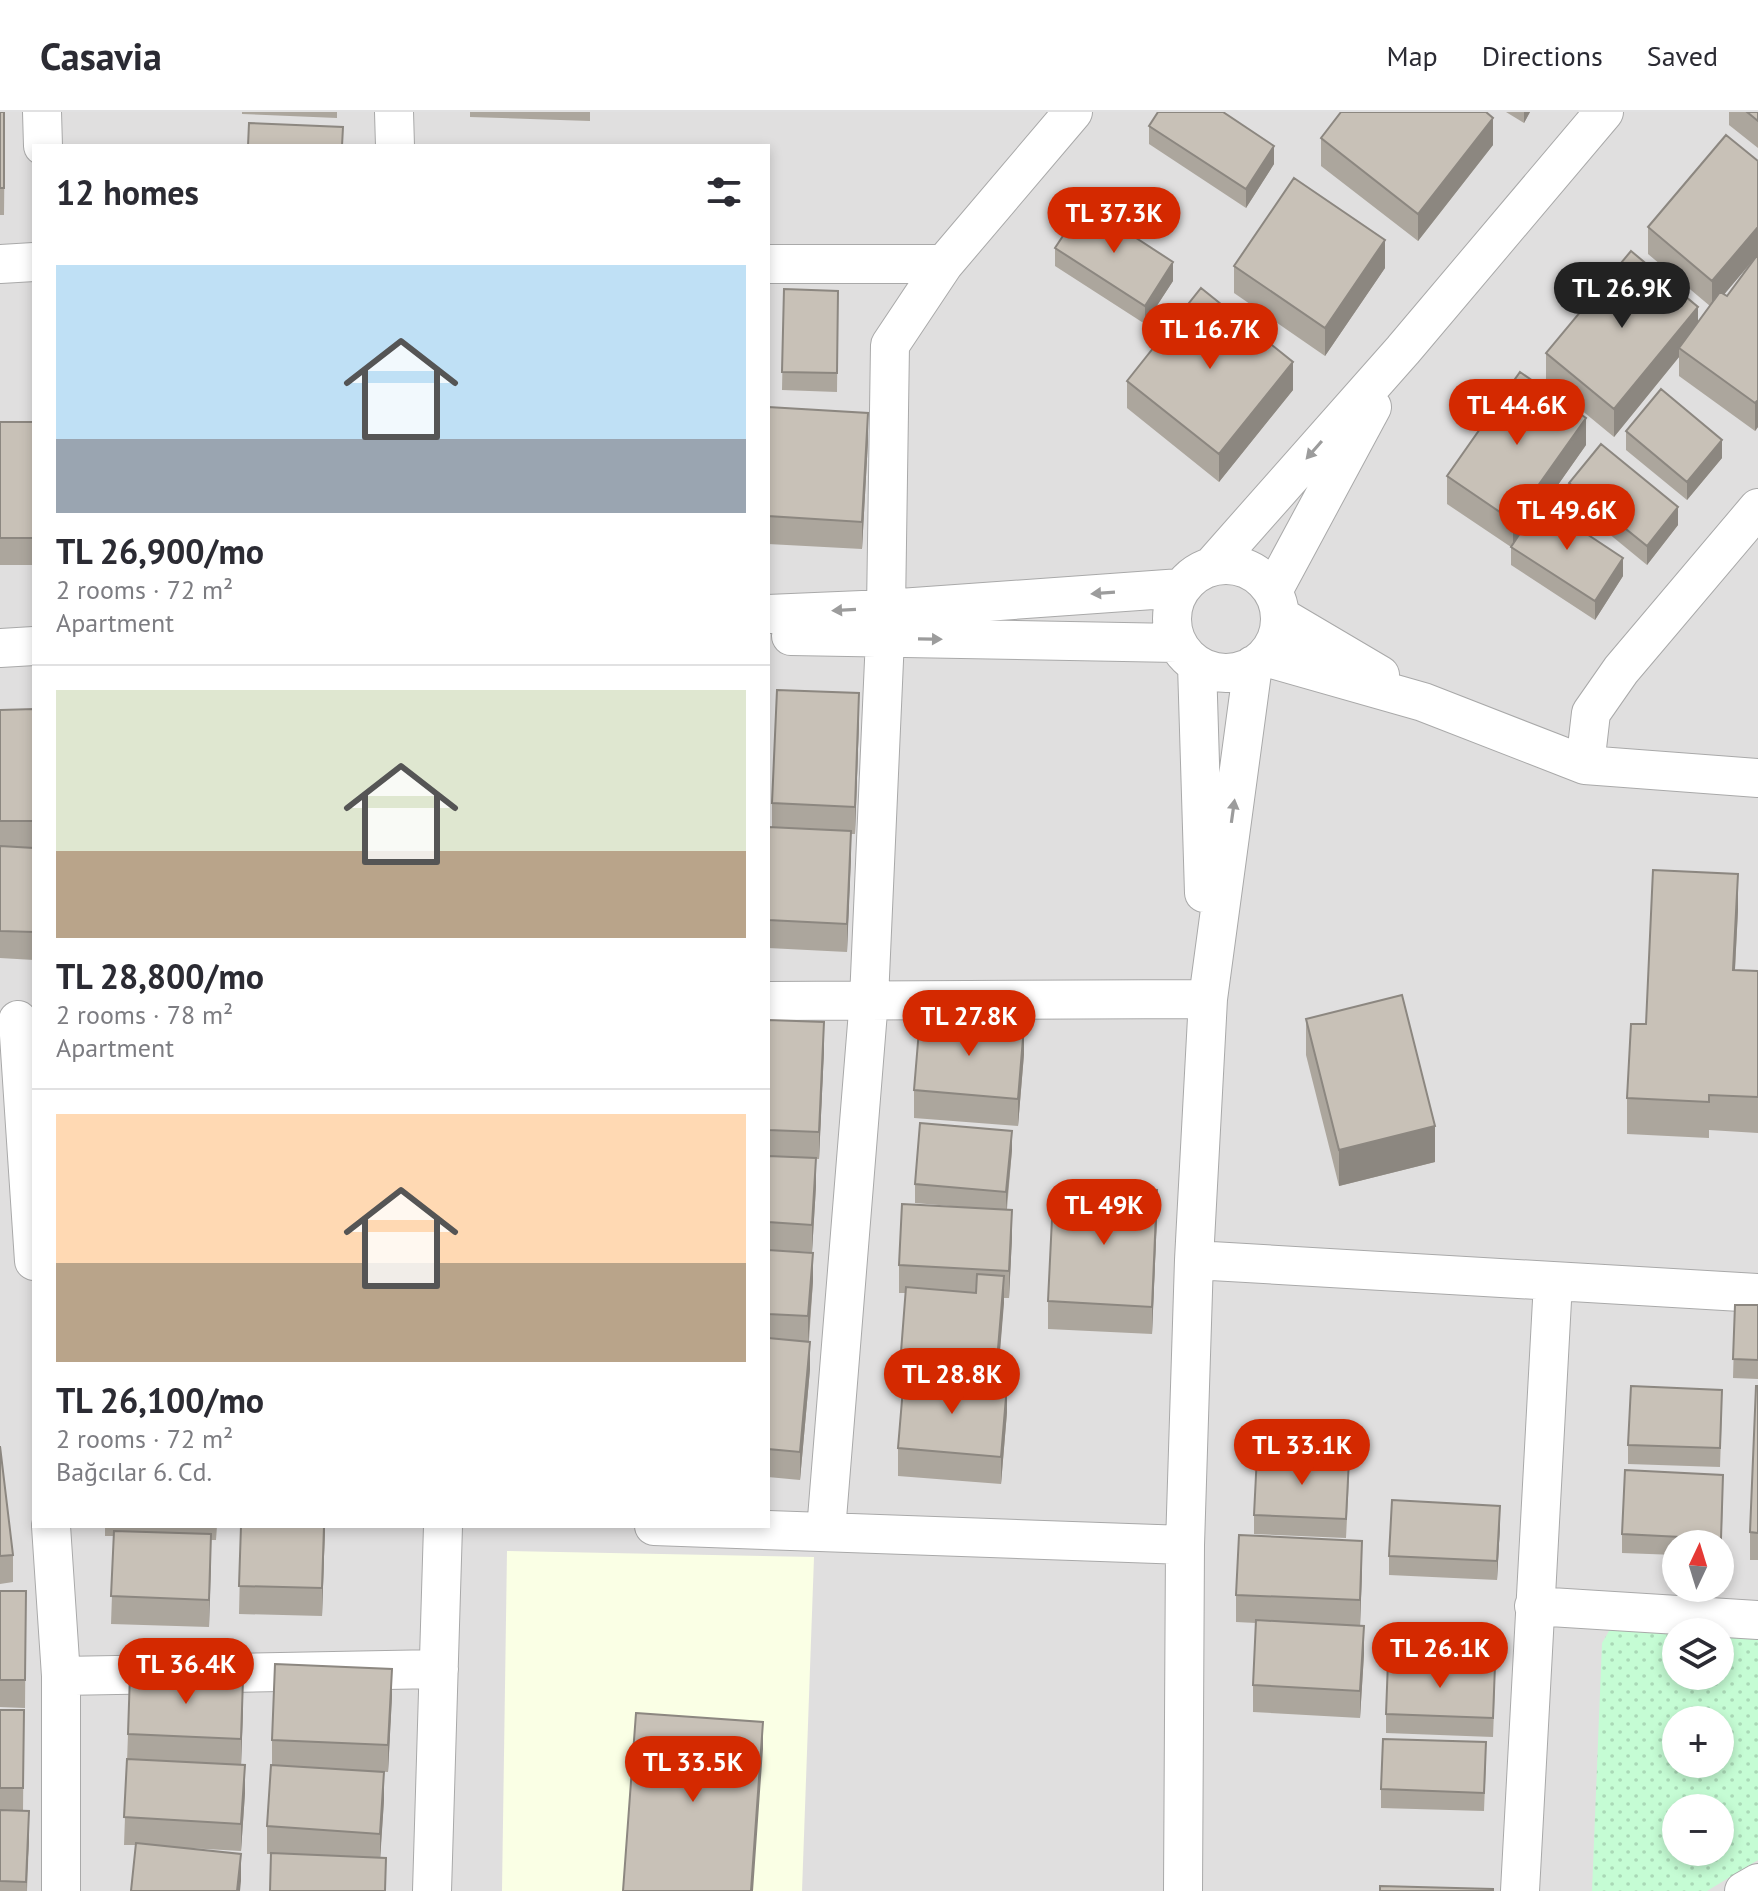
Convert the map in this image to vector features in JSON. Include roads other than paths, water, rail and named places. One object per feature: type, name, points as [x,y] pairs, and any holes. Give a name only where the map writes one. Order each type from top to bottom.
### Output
[{"type":"street","points":[[42,112],[43,144]]},
{"type":"street","points":[[394,112],[395,144]]},
{"type":"street","points":[[826,1531],[869,999],[886,623],[890,345],[944,264],[1073,112]]},
{"type":"street","points":[[1208,999],[1187,654],[1171,615],[1181,588],[1189,579],[1212,566],[1403,350],[1604,112]]},
{"type":"street","points":[[0,264],[32,262]]},
{"type":"street","points":[[770,264],[944,264]]},
{"type":"street","points":[[1277,604],[1403,350]]},
{"type":"street","points":[[1585,765],[1591,713],[1598,702],[1621,670],[1758,508]]},
{"type":"street","points":[[1183,1891],[1185,1545],[1194,1260],[1208,999],[1259,661],[1279,631],[1277,604],[1262,577],[1247,568],[1229,564],[1212,566]]},
{"type":"street","points":[[770,636],[1181,588]]},
{"type":"street","points":[[1277,604],[1423,702]]},
{"type":"street","points":[[770,614],[1187,654],[1225,673],[1239,671],[1259,661],[1423,702],[1585,765],[1758,778]]},
{"type":"street","points":[[0,648],[32,646]]},
{"type":"street","points":[[770,1001],[1208,999]]},
{"type":"street","points":[[17,1020],[32,1233]]},
{"type":"street","points":[[1194,1260],[1758,1293]]},
{"type":"street","points":[[1520,1891],[1553,1282]]},
{"type":"street","points":[[51,1528],[61,1676],[61,1891]]},
{"type":"street","points":[[432,1891],[443,1528]]},
{"type":"street","points":[[723,1528],[1185,1545]]},
{"type":"street","points":[[1534,1606],[1758,1620]]},
{"type":"street","points":[[61,1676],[439,1669]]},
{"type":"street","points":[[1744,1891],[1758,1883]]}]
